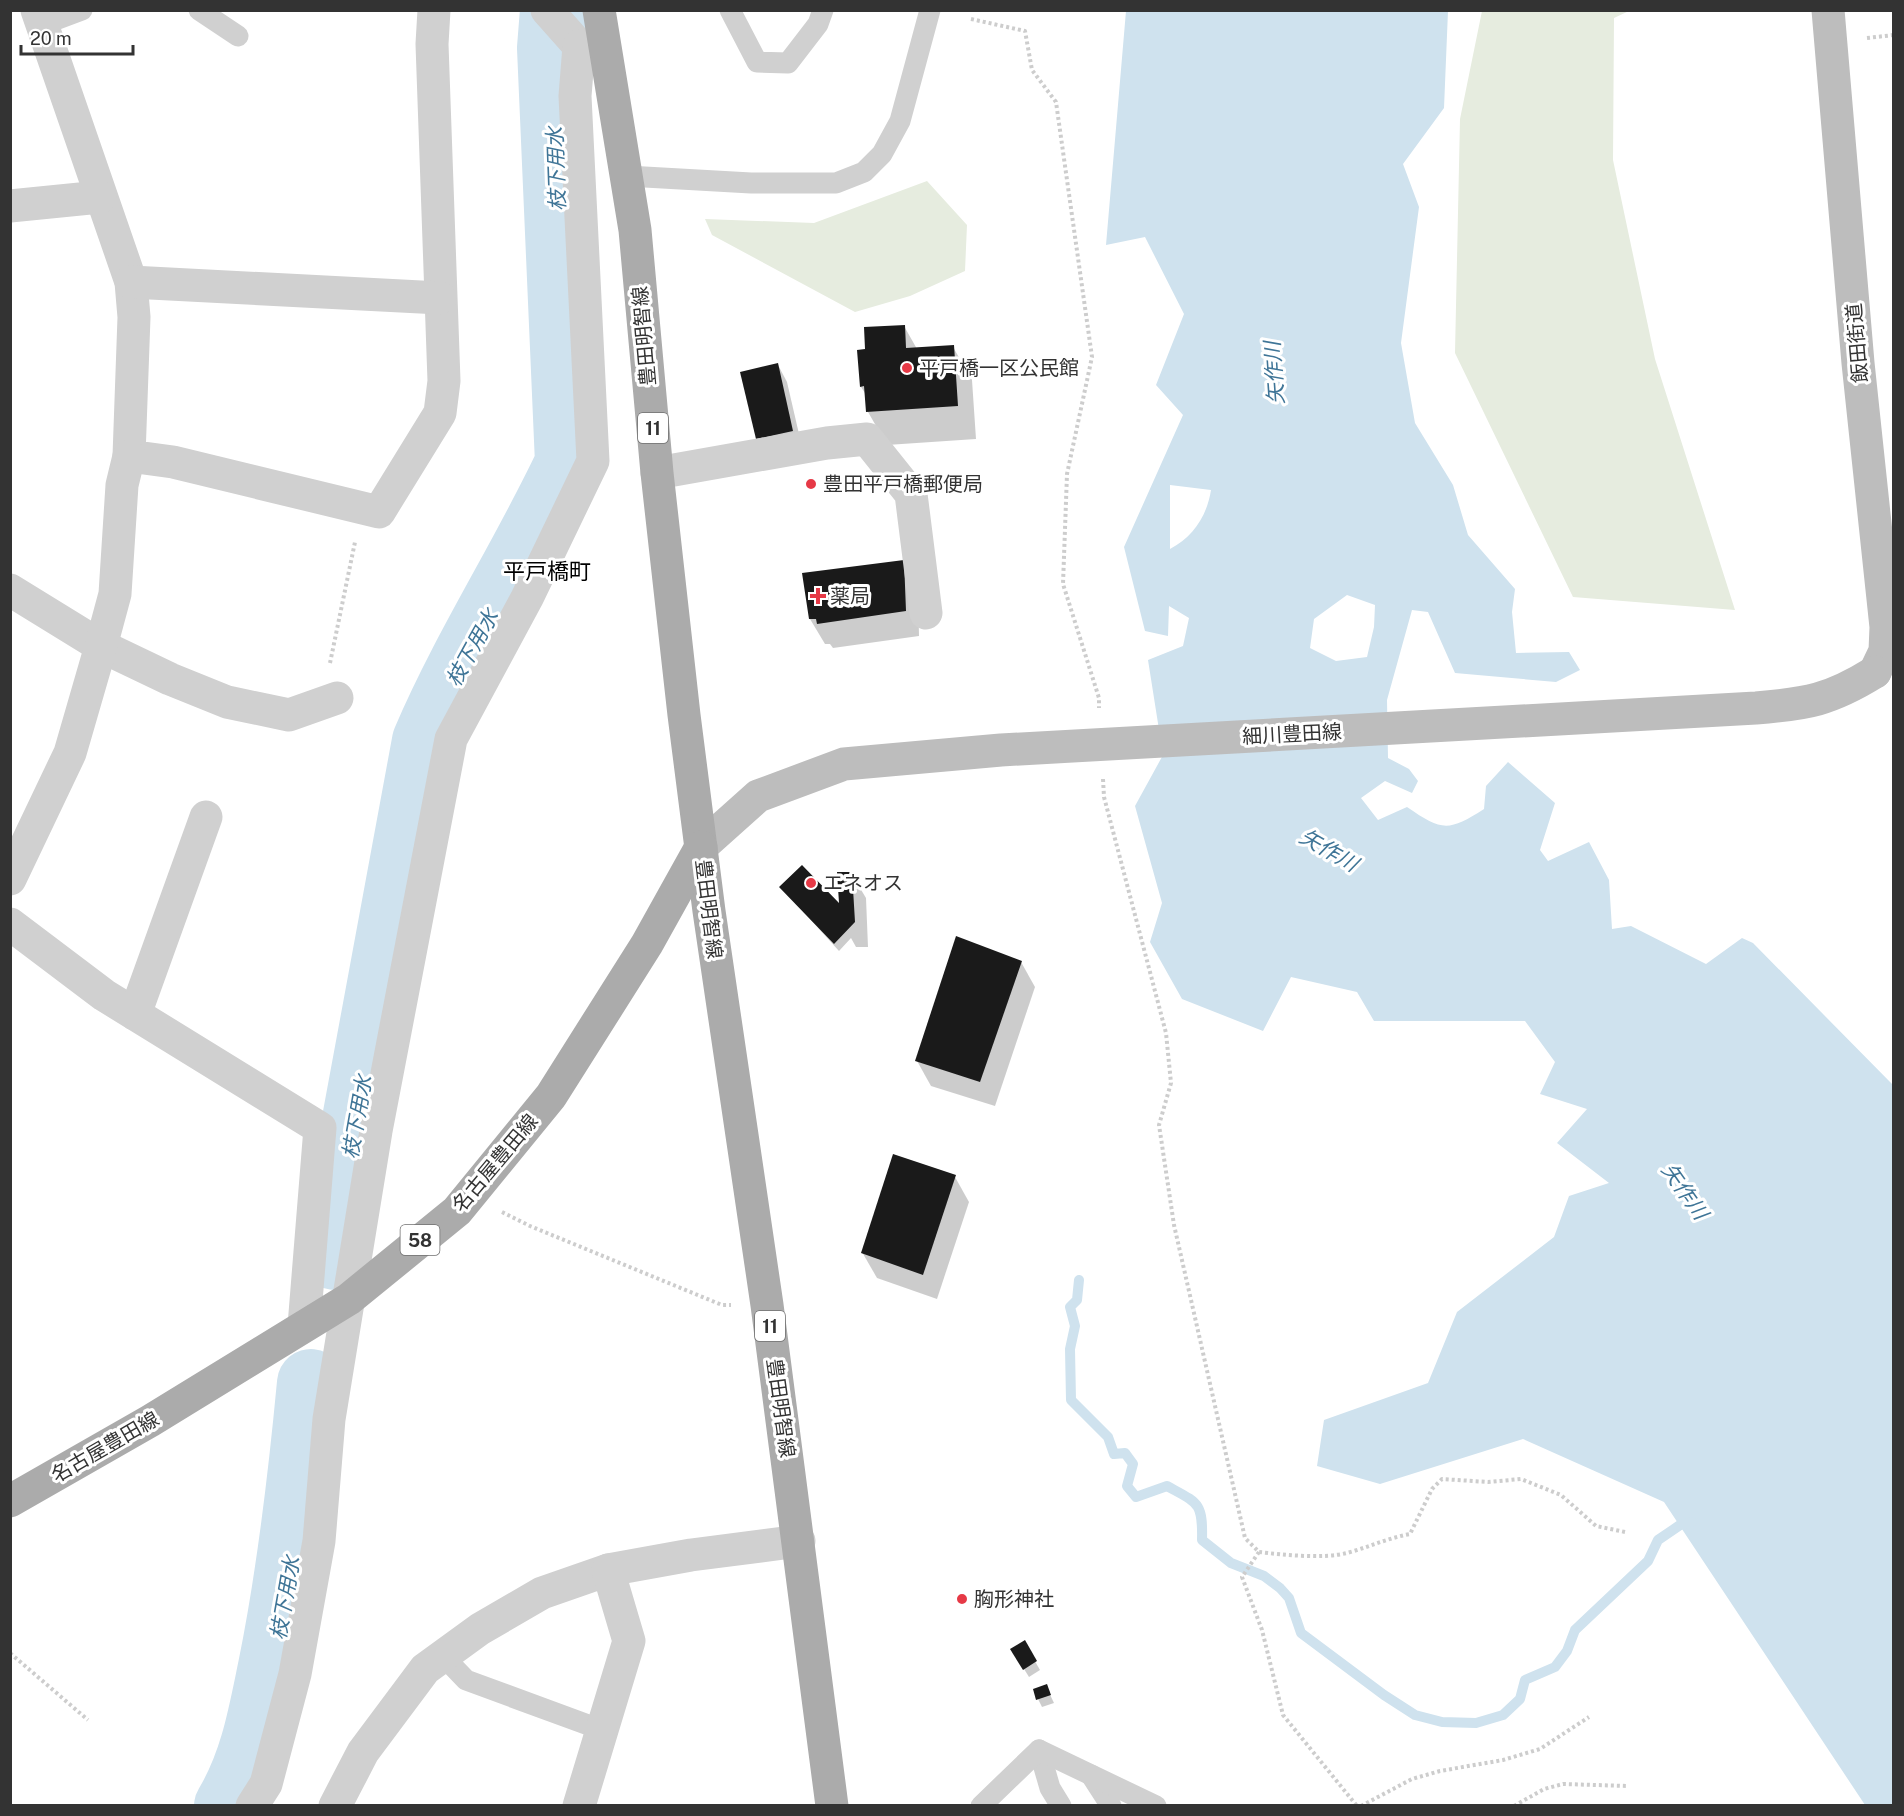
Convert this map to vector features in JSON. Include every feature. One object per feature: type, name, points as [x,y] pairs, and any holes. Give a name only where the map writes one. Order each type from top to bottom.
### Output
[{"type":"main road","name":"豊田明智線","points":[[599,10],[585,41],[627,176],[635,230],[657,473],[701,847],[767,1305],[832,1806]]},
{"type":"main road","name":"飯田街道","points":[[1828,10],[1858,363],[1886,627],[1884,682]]},
{"type":"main road","name":"細川豊田線","points":[[701,847],[758,796],[844,764],[1001,750],[1756,708],[1802,704],[1884,682]]},
{"type":"main road","name":"名古屋豊田線","points":[[10,1501],[150,1421],[349,1299],[456,1211],[551,1096],[647,944],[701,847]]},
{"type":"street","points":[[129,456],[173,462],[379,512],[440,413],[444,381],[432,44],[434,10]]},
{"type":"street","points":[[252,1806],[266,1784],[295,1674],[319,1541],[329,1419],[380,1108],[451,739],[527,598],[593,461],[575,96],[585,41],[547,10]]},
{"type":"street","points":[[10,879],[70,753],[115,594],[122,486],[129,456],[134,317],[131,282],[39,18]]},
{"type":"street","points":[[10,206],[100,196]]},
{"type":"street","points":[[131,282],[440,298]]},
{"type":"street","points":[[657,473],[827,443],[867,439],[911,494],[926,612]]},
{"type":"street","points":[[10,590],[101,645],[170,679],[227,702],[289,715],[333,700]]},
{"type":"street","points":[[135,1014],[206,817]]},
{"type":"street","points":[[10,924],[105,996],[320,1128],[304,1326]]},
{"type":"street","points":[[335,1806],[363,1752],[425,1669],[480,1629],[542,1593],[608,1570],[691,1555],[799,1541]]},
{"type":"street","points":[[579,1806],[629,1641],[608,1570]]},
{"type":"lane","points":[[39,18],[82,10]]},
{"type":"lane","points":[[199,10],[238,36]]},
{"type":"lane","points":[[730,10],[757,62],[788,63],[818,24],[823,10]]},
{"type":"lane","points":[[627,176],[751,183],[836,183],[864,172],[882,154],[900,121],[930,10]]},
{"type":"lane","points":[[443,1656],[466,1680],[602,1730]]},
{"type":"lane","points":[[1039,1750],[1156,1806]]},
{"type":"lane","points":[[981,1806],[1039,1750]]},
{"type":"lane","points":[[1039,1750],[1050,1788],[1061,1806]]},
{"type":"lane","points":[[1090,1774],[1111,1806]]},
{"type":"path","points":[[971,19],[1025,31],[1032,70],[1056,102],[1092,357],[1067,474],[1063,585],[1099,698],[1099,709]]},
{"type":"path","points":[[333,700],[329,667],[362,508]]},
{"type":"path","points":[[1103,775],[1104,797],[1166,1034],[1171,1083],[1158,1125],[1174,1225],[1245,1538],[1259,1552],[1289,1555],[1346,1553],[1381,1540],[1410,1534],[1432,1489],[1442,1479],[1488,1482],[1521,1479],[1561,1495],[1596,1526],[1625,1532]]},
{"type":"path","points":[[470,1195],[530,1226],[722,1305],[767,1305]]},
{"type":"path","points":[[1259,1552],[1242,1577],[1262,1630],[1283,1715],[1359,1806],[1412,1779],[1440,1771],[1503,1760],[1540,1749],[1589,1717]]},
{"type":"path","points":[[10,1653],[88,1720]]},
{"type":"path","points":[[1514,1806],[1544,1790],[1563,1784],[1627,1786]]},
{"type":"shaded area","points":[[1482,11],[1629,11],[1614,18],[1613,160],[1655,359],[1735,610],[1573,597],[1455,353],[1460,119]]},
{"type":"shaded area","points":[[927,181],[967,225],[965,271],[910,296],[855,312],[712,235],[705,219],[814,223]]},
{"type":"water","name":"矢作川","points":[[1126,11],[1448,11],[1444,108],[1403,164],[1419,207],[1401,343],[1415,423],[1453,485],[1468,535],[1515,589],[1512,612],[1516,653],[1569,652],[1580,670],[1556,682],[1455,673],[1428,612],[1412,610],[1387,700],[1388,758],[1409,769],[1418,781],[1412,793],[1385,781],[1361,798],[1378,820],[1407,807],[1429,821],[1445,826],[1453,825],[1484,809],[1486,786],[1508,762],[1555,803],[1540,850],[1548,861],[1589,842],[1609,880],[1612,929],[1631,926],[1706,964],[1742,938],[1753,943],[1893,1085],[1893,1805],[1865,1805],[1664,1502],[1523,1439],[1380,1484],[1317,1466],[1324,1420],[1428,1383],[1457,1312],[1554,1237],[1569,1196],[1609,1183],[1557,1143],[1587,1109],[1540,1094],[1555,1062],[1525,1021],[1374,1021],[1357,992],[1291,977],[1263,1031],[1182,999],[1150,942],[1162,903],[1135,806],[1163,755],[1148,660],[1183,646],[1189,618],[1169,606],[1168,636],[1145,631],[1124,547],[1183,415],[1156,385],[1184,314],[1145,237],[1106,245]],"holes":[[[1170,485],[1211,490],[1198,525],[1186,538],[1170,549]],[[1347,595],[1375,605],[1374,627],[1367,657],[1336,661],[1310,648],[1314,619]]]},
{"type":"building","name":"平戸橋一区公民館","points":[[905,325],[906,348],[954,345],[958,406],[866,412],[864,386],[860,387],[857,350],[865,349],[864,327]]},
{"type":"building","points":[[778,363],[793,431],[756,439],[740,372]]},
{"type":"building","points":[[904,560],[906,611],[817,624],[816,619],[809,619],[802,573]]},
{"type":"building","points":[[802,865],[839,903],[837,872],[852,872],[855,922],[834,944],[779,887]]},
{"type":"building","points":[[956,936],[1022,961],[980,1082],[915,1061]]},
{"type":"building","points":[[893,1154],[956,1175],[923,1275],[861,1253]]},
{"type":"building","points":[[1025,1640],[1037,1661],[1023,1670],[1010,1649]]},
{"type":"building","points":[[1047,1684],[1051,1695],[1036,1700],[1033,1689]]},
{"type":"waterway","name":"枝下用水","points":[[335,1256],[353,1136],[426,741],[459,670],[534,533],[569,463],[551,48],[554,10]]},
{"type":"waterway","points":[[1079,1280],[1077,1300],[1070,1307],[1075,1326],[1070,1349],[1071,1400],[1108,1437],[1114,1454],[1125,1453],[1133,1464],[1127,1486],[1136,1497],[1167,1486],[1186,1496],[1200,1511],[1202,1540],[1231,1563],[1264,1576],[1280,1588],[1289,1598],[1301,1633],[1384,1695],[1415,1715],[1442,1722],[1476,1723],[1503,1715],[1520,1699],[1525,1680],[1555,1667],[1567,1651],[1575,1630],[1648,1561],[1658,1540],[1680,1525],[1692,1522]]},
{"type":"waterway","name":"枝下用水","points":[[228,1806],[251,1756],[272,1667],[295,1526],[311,1383]]},
{"type":"place","name":"平戸橋一区公民館","points":[[907,368]]},
{"type":"place","name":"豊田平戸橋郵便局","points":[[811,484]]},
{"type":"place","name":"薬局","points":[[818,596]]},
{"type":"place","name":"エネオス","points":[[811,883]]},
{"type":"place","name":"胸形神社","points":[[962,1599]]},
{"type":"district","name":"平戸橋町","points":[[547,571]]}]
